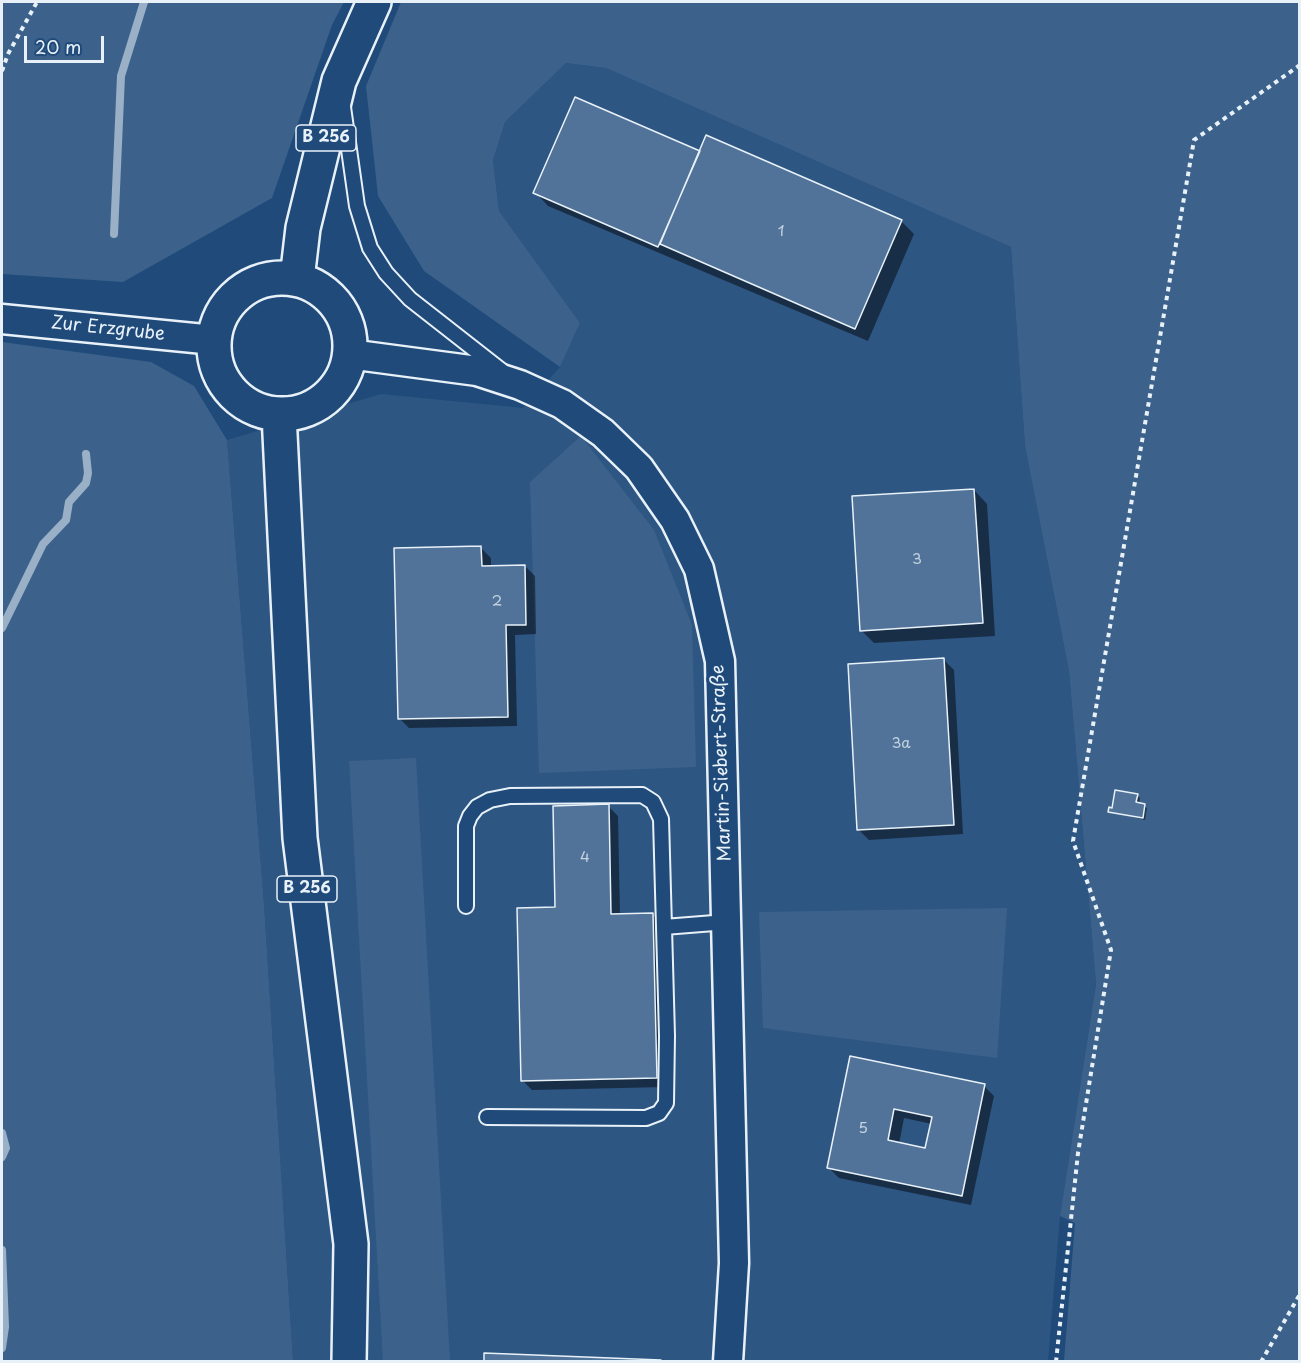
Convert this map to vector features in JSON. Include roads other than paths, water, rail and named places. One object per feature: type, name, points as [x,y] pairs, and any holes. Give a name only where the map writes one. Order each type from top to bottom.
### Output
[{"type":"main road","name":"B 256","points":[[297,279],[303,228],[339,81],[374,2]]},
{"type":"main road","points":[[278,278],[297,279],[315,287],[331,299],[342,315],[349,334],[350,354],[344,373],[333,390],[318,404],[299,412],[279,414],[257,409],[238,398],[224,382],[216,361],[214,340],[219,321],[228,304],[242,291],[259,282],[278,278]]},
{"type":"main road","name":"B 256","points":[[279,414],[300,838],[351,1244],[349,1362]]},
{"type":"street","name":"Zur Erzgrube","points":[[2,319],[214,340]]},
{"type":"street","name":"Martin-Siebert-Straße","points":[[350,354],[477,371],[520,385],[562,404],[603,433],[639,468],[675,520],[699,569],[720,661],[734,1263],[728,1362]]},
{"type":"lane","points":[[339,81],[357,206],[370,248],[386,273],[410,299],[520,385]]},
{"type":"lane","points":[[466,906],[466,826],[477,807],[490,800],[510,796],[642,795],[653,802],[661,819],[666,1103],[658,1113],[646,1118],[487,1117]]},
{"type":"lane","points":[[664,927],[727,922]]},
{"type":"waterway","points":[[114,234],[121,76],[144,2]]},
{"type":"waterway","points":[[2,628],[43,544],[66,520],[69,502],[86,483],[88,473],[86,454]]},
{"type":"waterway","points":[[2,1133],[6,1148],[2,1157]]},
{"type":"waterway","points":[[2,1250],[5,1327],[2,1348]]}]
